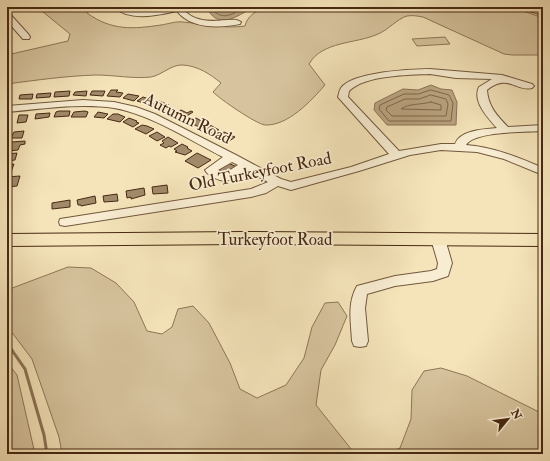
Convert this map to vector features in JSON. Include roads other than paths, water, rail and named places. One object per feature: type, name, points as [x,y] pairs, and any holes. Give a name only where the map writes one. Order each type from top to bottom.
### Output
[{"type":"main road","name":"Turkeyfoot Road","points":[[7,240],[225,238],[543,240]]},
{"type":"street","points":[[118,7],[124,11],[137,13],[177,8],[190,19],[198,22],[237,22]]},
{"type":"street","points":[[7,16],[26,37]]},
{"type":"street","points":[[397,156],[343,97],[344,90],[351,84],[360,80],[395,74],[437,72],[459,76],[475,74],[508,79],[529,86]]},
{"type":"street","points":[[505,130],[485,105],[482,89],[496,81],[508,79]]},
{"type":"street","name":"Autumn Road","points":[[7,109],[83,103],[114,105],[132,109],[151,116],[232,157],[277,182]]},
{"type":"street","points":[[460,147],[461,142],[470,135],[505,130],[543,128]]},
{"type":"street","name":"Old Turkeyfoot Road","points":[[65,222],[251,193],[262,190],[277,182],[291,186],[307,183],[425,148],[460,147],[477,149],[508,157],[543,172]]},
{"type":"street","points":[[232,157],[211,171],[223,178],[246,165]]},
{"type":"street","points":[[360,341],[358,306],[359,295],[362,290],[395,281],[433,276],[443,272],[446,263],[438,239]]},
{"type":"water","points":[[206,7],[254,7],[234,18],[222,20],[216,19]]},
{"type":"water","points":[[431,85],[441,89],[452,90],[457,102],[456,125],[387,125],[374,110],[375,103],[403,89],[418,90]]},
{"type":"waterway","points":[[516,7],[543,16]]},
{"type":"waterway","points":[[7,343],[25,369],[44,435],[47,454]]}]
